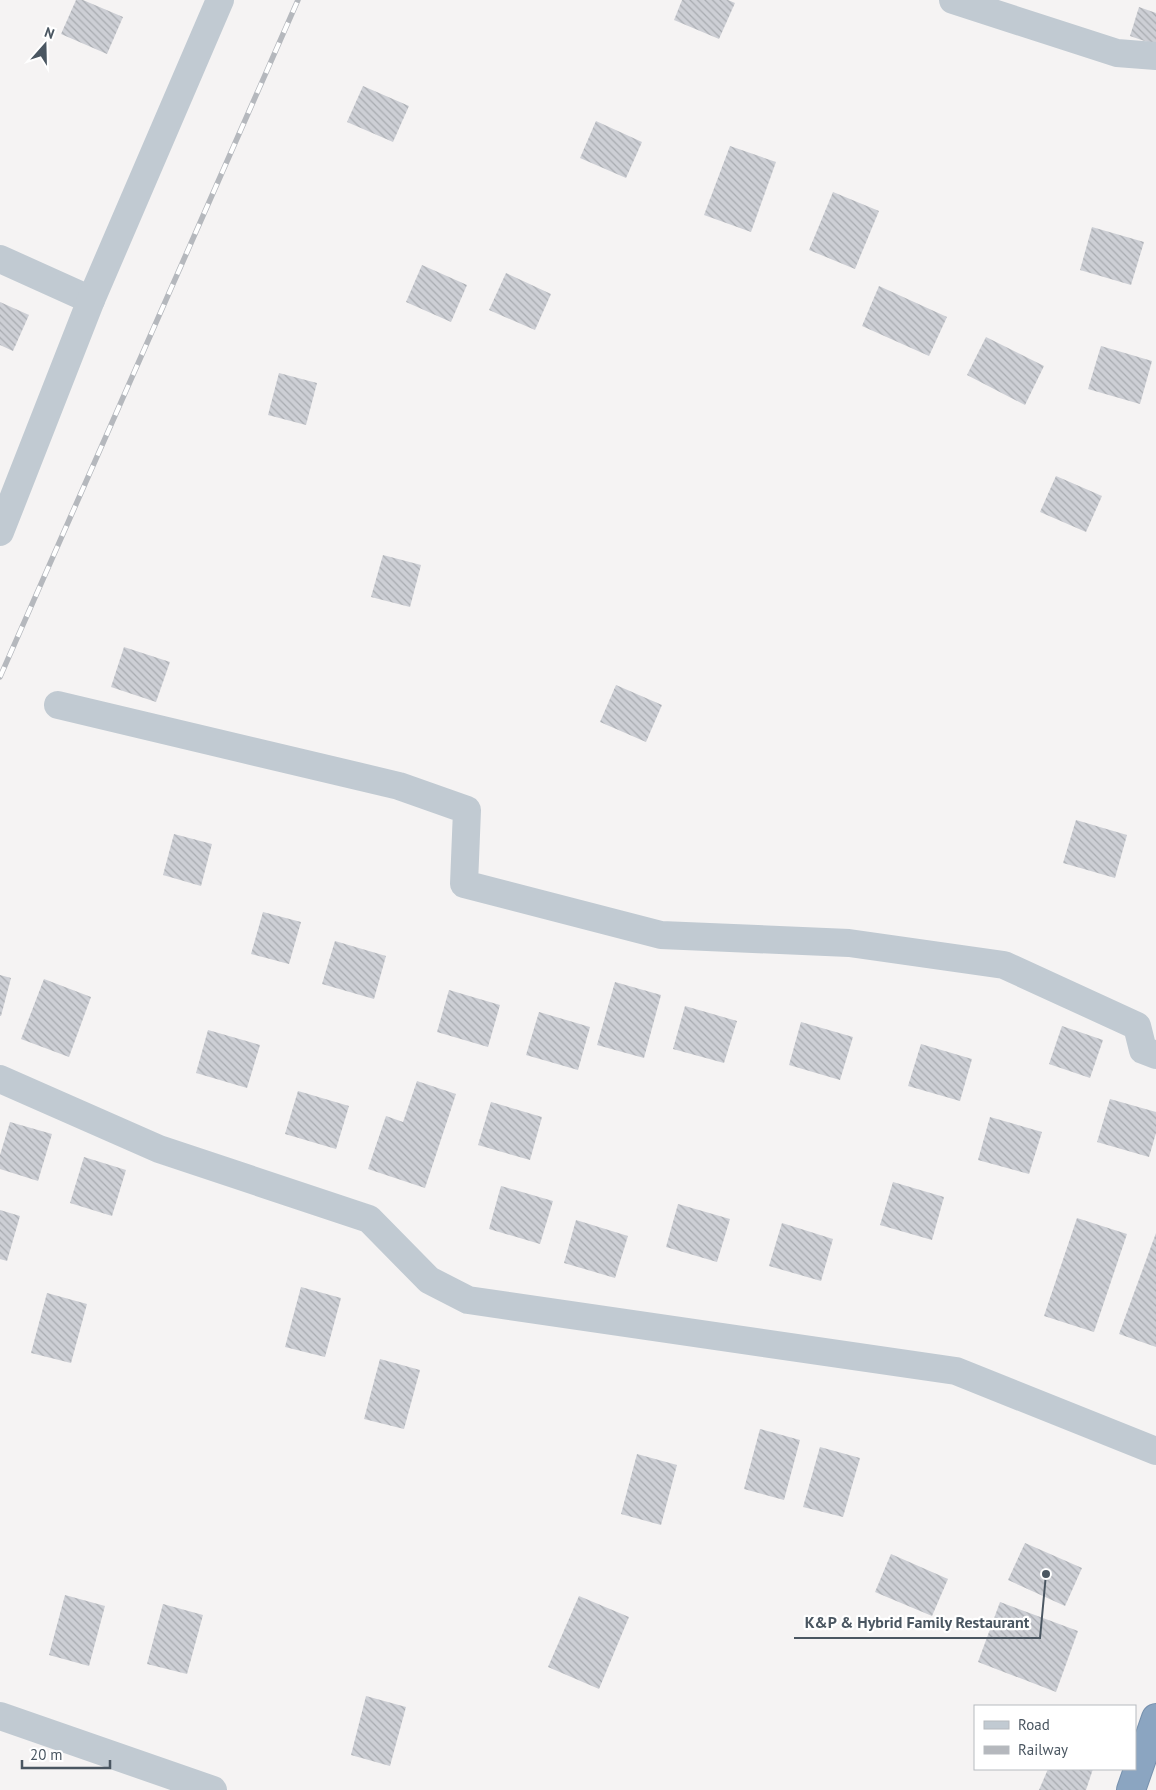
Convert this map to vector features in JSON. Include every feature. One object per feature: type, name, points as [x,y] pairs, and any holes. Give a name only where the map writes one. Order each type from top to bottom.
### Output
[{"type":"highway","points":[[1131,1790],[1156,1718]]},
{"type":"street","points":[[0,532],[91,300],[220,0]]},
{"type":"street","points":[[953,0],[1118,53],[1156,56]]},
{"type":"street","points":[[0,259],[91,300]]},
{"type":"street","points":[[58,705],[400,786],[467,810],[464,884],[661,935],[849,943],[1004,965],[1137,1026],[1143,1050],[1156,1055]]},
{"type":"street","points":[[0,1079],[159,1150],[369,1219],[429,1280],[468,1300],[956,1371],[1156,1451]]},
{"type":"street","points":[[0,1716],[213,1790]]},
{"type":"building","points":[[76,0],[83,0],[123,17],[107,54],[61,34]]},
{"type":"building","points":[[682,0],[728,0],[735,3],[719,39],[674,20]]},
{"type":"building","points":[[1139,7],[1156,13],[1156,45],[1130,36]]},
{"type":"building","points":[[363,86],[409,106],[393,142],[347,122]]},
{"type":"building","points":[[596,121],[642,142],[626,178],[580,158]]},
{"type":"building","points":[[730,146],[776,162],[751,232],[704,215]]},
{"type":"building","points":[[833,192],[879,211],[855,269],[809,250]]},
{"type":"building","points":[[1092,227],[1144,242],[1131,285],[1080,270]]},
{"type":"building","points":[[422,265],[467,285],[451,322],[406,302]]},
{"type":"building","points":[[506,273],[551,294],[535,330],[489,310]]},
{"type":"building","points":[[879,286],[947,317],[929,356],[862,326]]},
{"type":"building","points":[[0,302],[29,315],[13,351],[0,345]]},
{"type":"building","points":[[986,337],[1044,366],[1025,405],[967,375]]},
{"type":"building","points":[[1101,346],[1152,361],[1140,404],[1088,389]]},
{"type":"building","points":[[279,373],[317,383],[306,425],[268,415]]},
{"type":"building","points":[[1056,476],[1102,496],[1086,532],[1040,512]]},
{"type":"building","points":[[383,555],[421,565],[410,607],[371,597]]},
{"type":"building","points":[[124,647],[170,662],[156,702],[111,687]]},
{"type":"building","points":[[616,685],[662,705],[646,742],[600,722]]},
{"type":"building","points":[[1076,820],[1127,835],[1115,878],[1063,863]]},
{"type":"building","points":[[174,834],[212,844],[201,886],[163,875]]},
{"type":"building","points":[[263,912],[301,922],[289,964],[251,954]]},
{"type":"building","points":[[335,941],[386,956],[374,999],[322,984]]},
{"type":"building","points":[[0,975],[11,978],[1,1016],[0,1016]]},
{"type":"building","points":[[44,979],[91,997],[69,1057],[21,1039]]},
{"type":"building","points":[[615,982],[661,995],[644,1058],[597,1045]]},
{"type":"building","points":[[449,990],[500,1005],[488,1047],[437,1032]]},
{"type":"building","points":[[685,1006],[737,1021],[724,1063],[673,1049]]},
{"type":"building","points":[[539,1012],[590,1027],[578,1070],[526,1055]]},
{"type":"building","points":[[801,1022],[853,1037],[840,1080],[789,1065]]},
{"type":"building","points":[[1062,1026],[1103,1040],[1090,1078],[1049,1064]]},
{"type":"building","points":[[208,1030],[260,1045],[247,1088],[196,1073]]},
{"type":"building","points":[[921,1044],[972,1059],[960,1101],[908,1086]]},
{"type":"building","points":[[417,1081],[456,1094],[425,1188],[368,1169],[386,1116],[403,1122]]},
{"type":"building","points":[[298,1091],[349,1106],[336,1149],[285,1134]]},
{"type":"building","points":[[1110,1099],[1156,1112],[1156,1133],[1149,1157],[1097,1142]]},
{"type":"building","points":[[491,1102],[542,1117],[530,1160],[478,1145]]},
{"type":"building","points":[[990,1117],[1042,1132],[1029,1174],[978,1160]]},
{"type":"building","points":[[10,1122],[52,1134],[38,1181],[0,1169],[0,1155]]},
{"type":"building","points":[[84,1157],[126,1170],[112,1216],[70,1203]]},
{"type":"building","points":[[893,1182],[944,1197],[932,1240],[880,1225]]},
{"type":"building","points":[[501,1186],[553,1201],[540,1244],[489,1229]]},
{"type":"building","points":[[678,1204],[730,1219],[717,1262],[666,1247]]},
{"type":"building","points":[[0,1210],[20,1216],[7,1261],[0,1259]]},
{"type":"building","points":[[1077,1218],[1127,1234],[1094,1332],[1044,1316]]},
{"type":"building","points":[[576,1220],[628,1236],[615,1278],[564,1263]]},
{"type":"building","points":[[782,1223],[833,1239],[821,1281],[769,1266]]},
{"type":"building","points":[[1156,1233],[1156,1347],[1119,1334]]},
{"type":"building","points":[[301,1287],[341,1298],[325,1357],[285,1347]]},
{"type":"building","points":[[47,1293],[87,1304],[71,1363],[31,1353]]},
{"type":"building","points":[[380,1359],[420,1370],[404,1429],[364,1419]]},
{"type":"building","points":[[760,1429],[800,1440],[784,1500],[744,1489]]},
{"type":"building","points":[[820,1447],[860,1458],[843,1517],[803,1507]]},
{"type":"building","points":[[637,1454],[677,1465],[661,1525],[621,1514]]},
{"type":"building","points":[[1025,1543],[1082,1568],[1065,1606],[1008,1580]]},
{"type":"building","points":[[891,1554],[948,1579],[932,1616],[875,1592]]},
{"type":"building","points":[[65,1595],[105,1606],[89,1666],[49,1655]]},
{"type":"building","points":[[579,1596],[629,1617],[599,1689],[548,1667]]},
{"type":"building","points":[[1000,1602],[1078,1631],[1056,1692],[978,1662]]},
{"type":"building","points":[[163,1604],[203,1615],[187,1674],[147,1664]]},
{"type":"building","points":[[366,1696],[406,1707],[390,1766],[351,1755]]},
{"type":"building","points":[[1048,1770],[1093,1770],[1086,1790],[1039,1790]]},
{"type":"railway","points":[[0,677],[298,0]]},
{"type":"place","name":"K&P & Hybrid Family Restaurant","points":[[1046,1574]]}]
